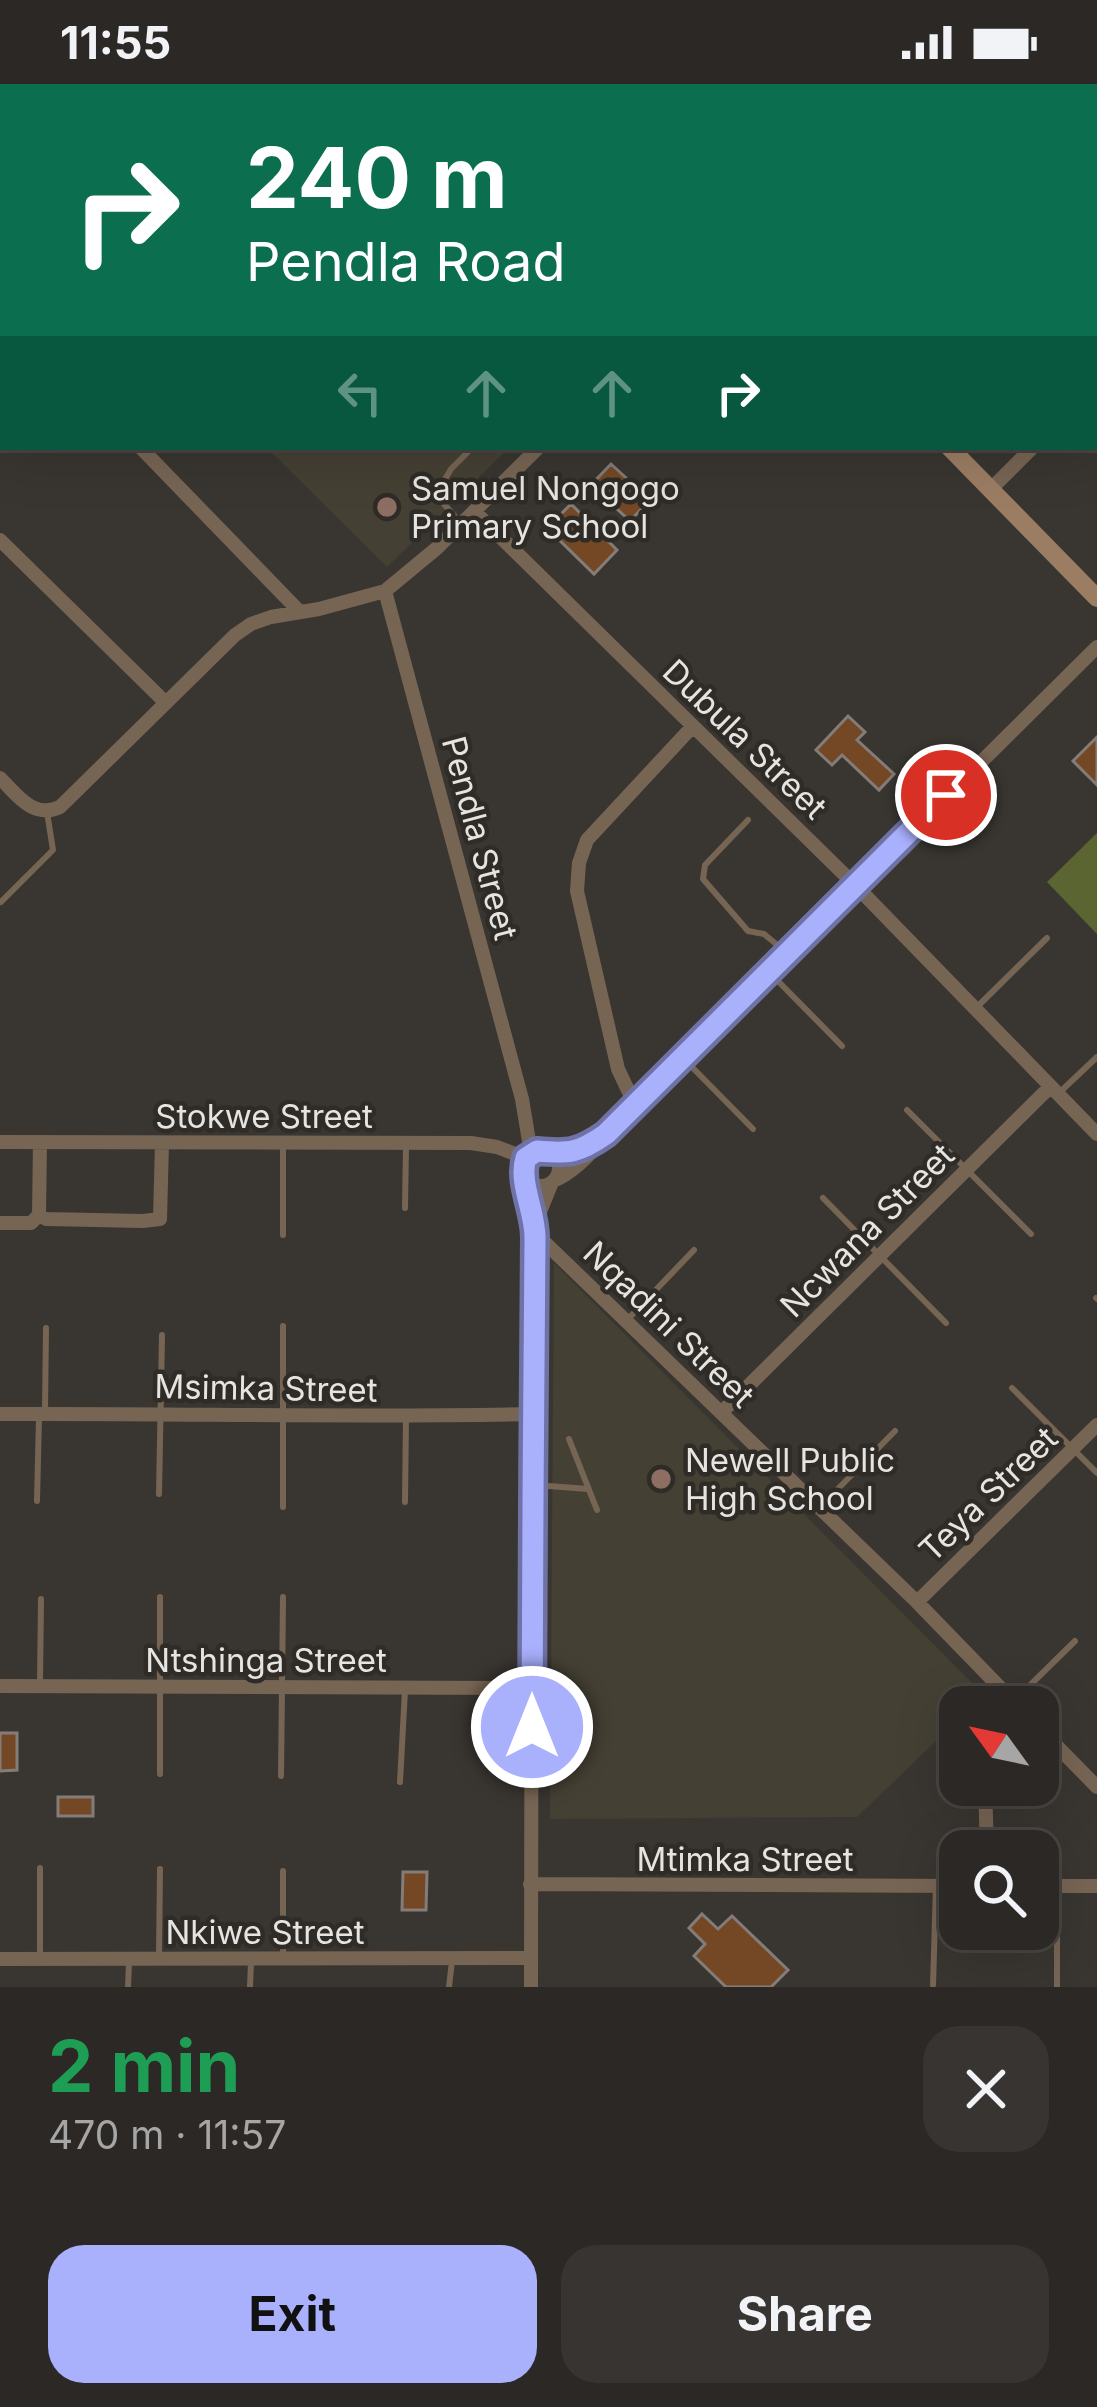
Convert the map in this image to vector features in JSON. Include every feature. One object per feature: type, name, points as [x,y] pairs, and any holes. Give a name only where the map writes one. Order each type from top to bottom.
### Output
[{"type":"street","points":[[143,450],[299,611]]},
{"type":"street","points":[[0,778],[25,803],[44,812],[60,807],[224,645],[251,625],[385,592],[536,450]]},
{"type":"street","points":[[952,450],[1097,598]]},
{"type":"street","points":[[991,489],[1030,450]]},
{"type":"street","name":"Dubula Street","points":[[474,512],[855,886],[1097,1133]]},
{"type":"street","points":[[0,540],[165,702]]},
{"type":"street","name":"Pendla Street","points":[[385,592],[538,1154]]},
{"type":"street","points":[[526,1179],[538,1186],[570,1172],[1097,646]]},
{"type":"street","points":[[635,1105],[618,1069],[577,876],[587,840],[693,726]]},
{"type":"street","name":"Ncwana Street","points":[[722,1412],[967,1169],[1054,1090]]},
{"type":"street","points":[[530,1987],[536,1229],[523,1172],[538,1154],[579,1151],[606,1134]]},
{"type":"street","name":"Stokwe Street","points":[[0,1142],[480,1144],[538,1154]]},
{"type":"street","points":[[0,1223],[31,1223],[39,1215],[40,1142]]},
{"type":"street","points":[[39,1215],[67,1220],[160,1219],[161,1143]]},
{"type":"street","points":[[536,1229],[558,1171],[538,1154]]},
{"type":"street","name":"Nqadini Street","points":[[536,1229],[999,1686]]},
{"type":"street","name":"Msimka Street","points":[[0,1414],[532,1414]]},
{"type":"street","name":"Teya Street","points":[[917,1602],[1097,1425]]},
{"type":"street","name":"Ntshinga Street","points":[[0,1686],[532,1688]]},
{"type":"street","points":[[1059,1748],[1097,1787]]},
{"type":"street","name":"Mtimka Street","points":[[530,1884],[936,1886]]},
{"type":"street","points":[[1059,1886],[1097,1886]]},
{"type":"street","name":"Nkiwe Street","points":[[0,1959],[530,1958]]},
{"type":"lane","points":[[462,523],[438,491],[469,450]]},
{"type":"lane","points":[[2,902],[53,850],[44,812]]},
{"type":"lane","points":[[748,820],[705,865],[703,879],[748,932],[764,934],[787,953]]},
{"type":"lane","points":[[975,1009],[1047,938]]},
{"type":"lane","points":[[769,971],[842,1046]]},
{"type":"lane","points":[[682,1057],[753,1129]]},
{"type":"lane","points":[[1054,1090],[1097,1057]]},
{"type":"lane","points":[[907,1110],[1031,1234]]},
{"type":"lane","points":[[283,1143],[283,1234]]},
{"type":"lane","points":[[405,1208],[406,1143]]},
{"type":"lane","points":[[823,1198],[946,1323]]},
{"type":"lane","points":[[626,1321],[694,1250]]},
{"type":"lane","points":[[283,1326],[283,1507]]},
{"type":"lane","points":[[37,1501],[46,1328]]},
{"type":"lane","points":[[159,1494],[162,1335]]},
{"type":"lane","points":[[1012,1388],[1097,1473]]},
{"type":"lane","points":[[405,1502],[406,1417]]},
{"type":"lane","points":[[820,1507],[895,1431]]},
{"type":"lane","points":[[569,1438],[597,1510]]},
{"type":"lane","points":[[532,1484],[589,1489]]},
{"type":"lane","points":[[160,1597],[160,1774]]},
{"type":"lane","points":[[281,1776],[284,1597]]},
{"type":"lane","points":[[40,1686],[41,1599]]},
{"type":"lane","points":[[1033,1686],[1075,1641]]},
{"type":"lane","points":[[400,1782],[405,1687]]},
{"type":"lane","points":[[40,1868],[40,1959]]},
{"type":"lane","points":[[159,1959],[160,1869]]},
{"type":"lane","points":[[283,1871],[283,1959]]},
{"type":"lane","points":[[933,1985],[936,1886]]},
{"type":"lane","points":[[1057,1950],[1057,1985]]},
{"type":"lane","points":[[449,1987],[452,1958]]},
{"type":"lane","points":[[128,1987],[129,1959]]},
{"type":"lane","points":[[250,1987],[251,1959]]},
{"type":"shaded area","name":"Samuel Nongogo Primary School","points":[[269,450],[507,450],[387,567]]},
{"type":"shaded area","name":"Newell Public High School","points":[[554,1263],[975,1686],[939,1686],[939,1738],[857,1817],[550,1819]]},
{"type":"green space","points":[[1097,833],[1097,934],[1047,882]]},
{"type":"building","points":[[611,464],[650,500],[630,521],[591,485]]},
{"type":"building","points":[[571,504],[617,550],[594,574],[547,528]]},
{"type":"building","points":[[848,716],[865,732],[857,740],[894,774],[879,790],[842,755],[832,765],[816,750]]},
{"type":"building","points":[[1097,737],[1097,785],[1073,761]]},
{"type":"building","points":[[0,1733],[17,1733],[17,1770],[0,1771]]},
{"type":"building","points":[[58,1797],[93,1797],[93,1816],[58,1816]]},
{"type":"building","points":[[403,1872],[427,1872],[426,1910],[402,1910]]},
{"type":"building","points":[[702,1914],[718,1929],[732,1916],[788,1970],[771,1987],[726,1987],[694,1956],[705,1944],[689,1928]]},
{"type":"place","name":"Samuel Nongogo Primary School","points":[[387,507]]},
{"type":"place","name":"Newell Public High School","points":[[661,1479]]},
{"type":"route","points":[[532,1727],[536,1224],[523,1172],[526,1158],[537,1151],[553,1155],[579,1151],[606,1134],[946,795]]}]
